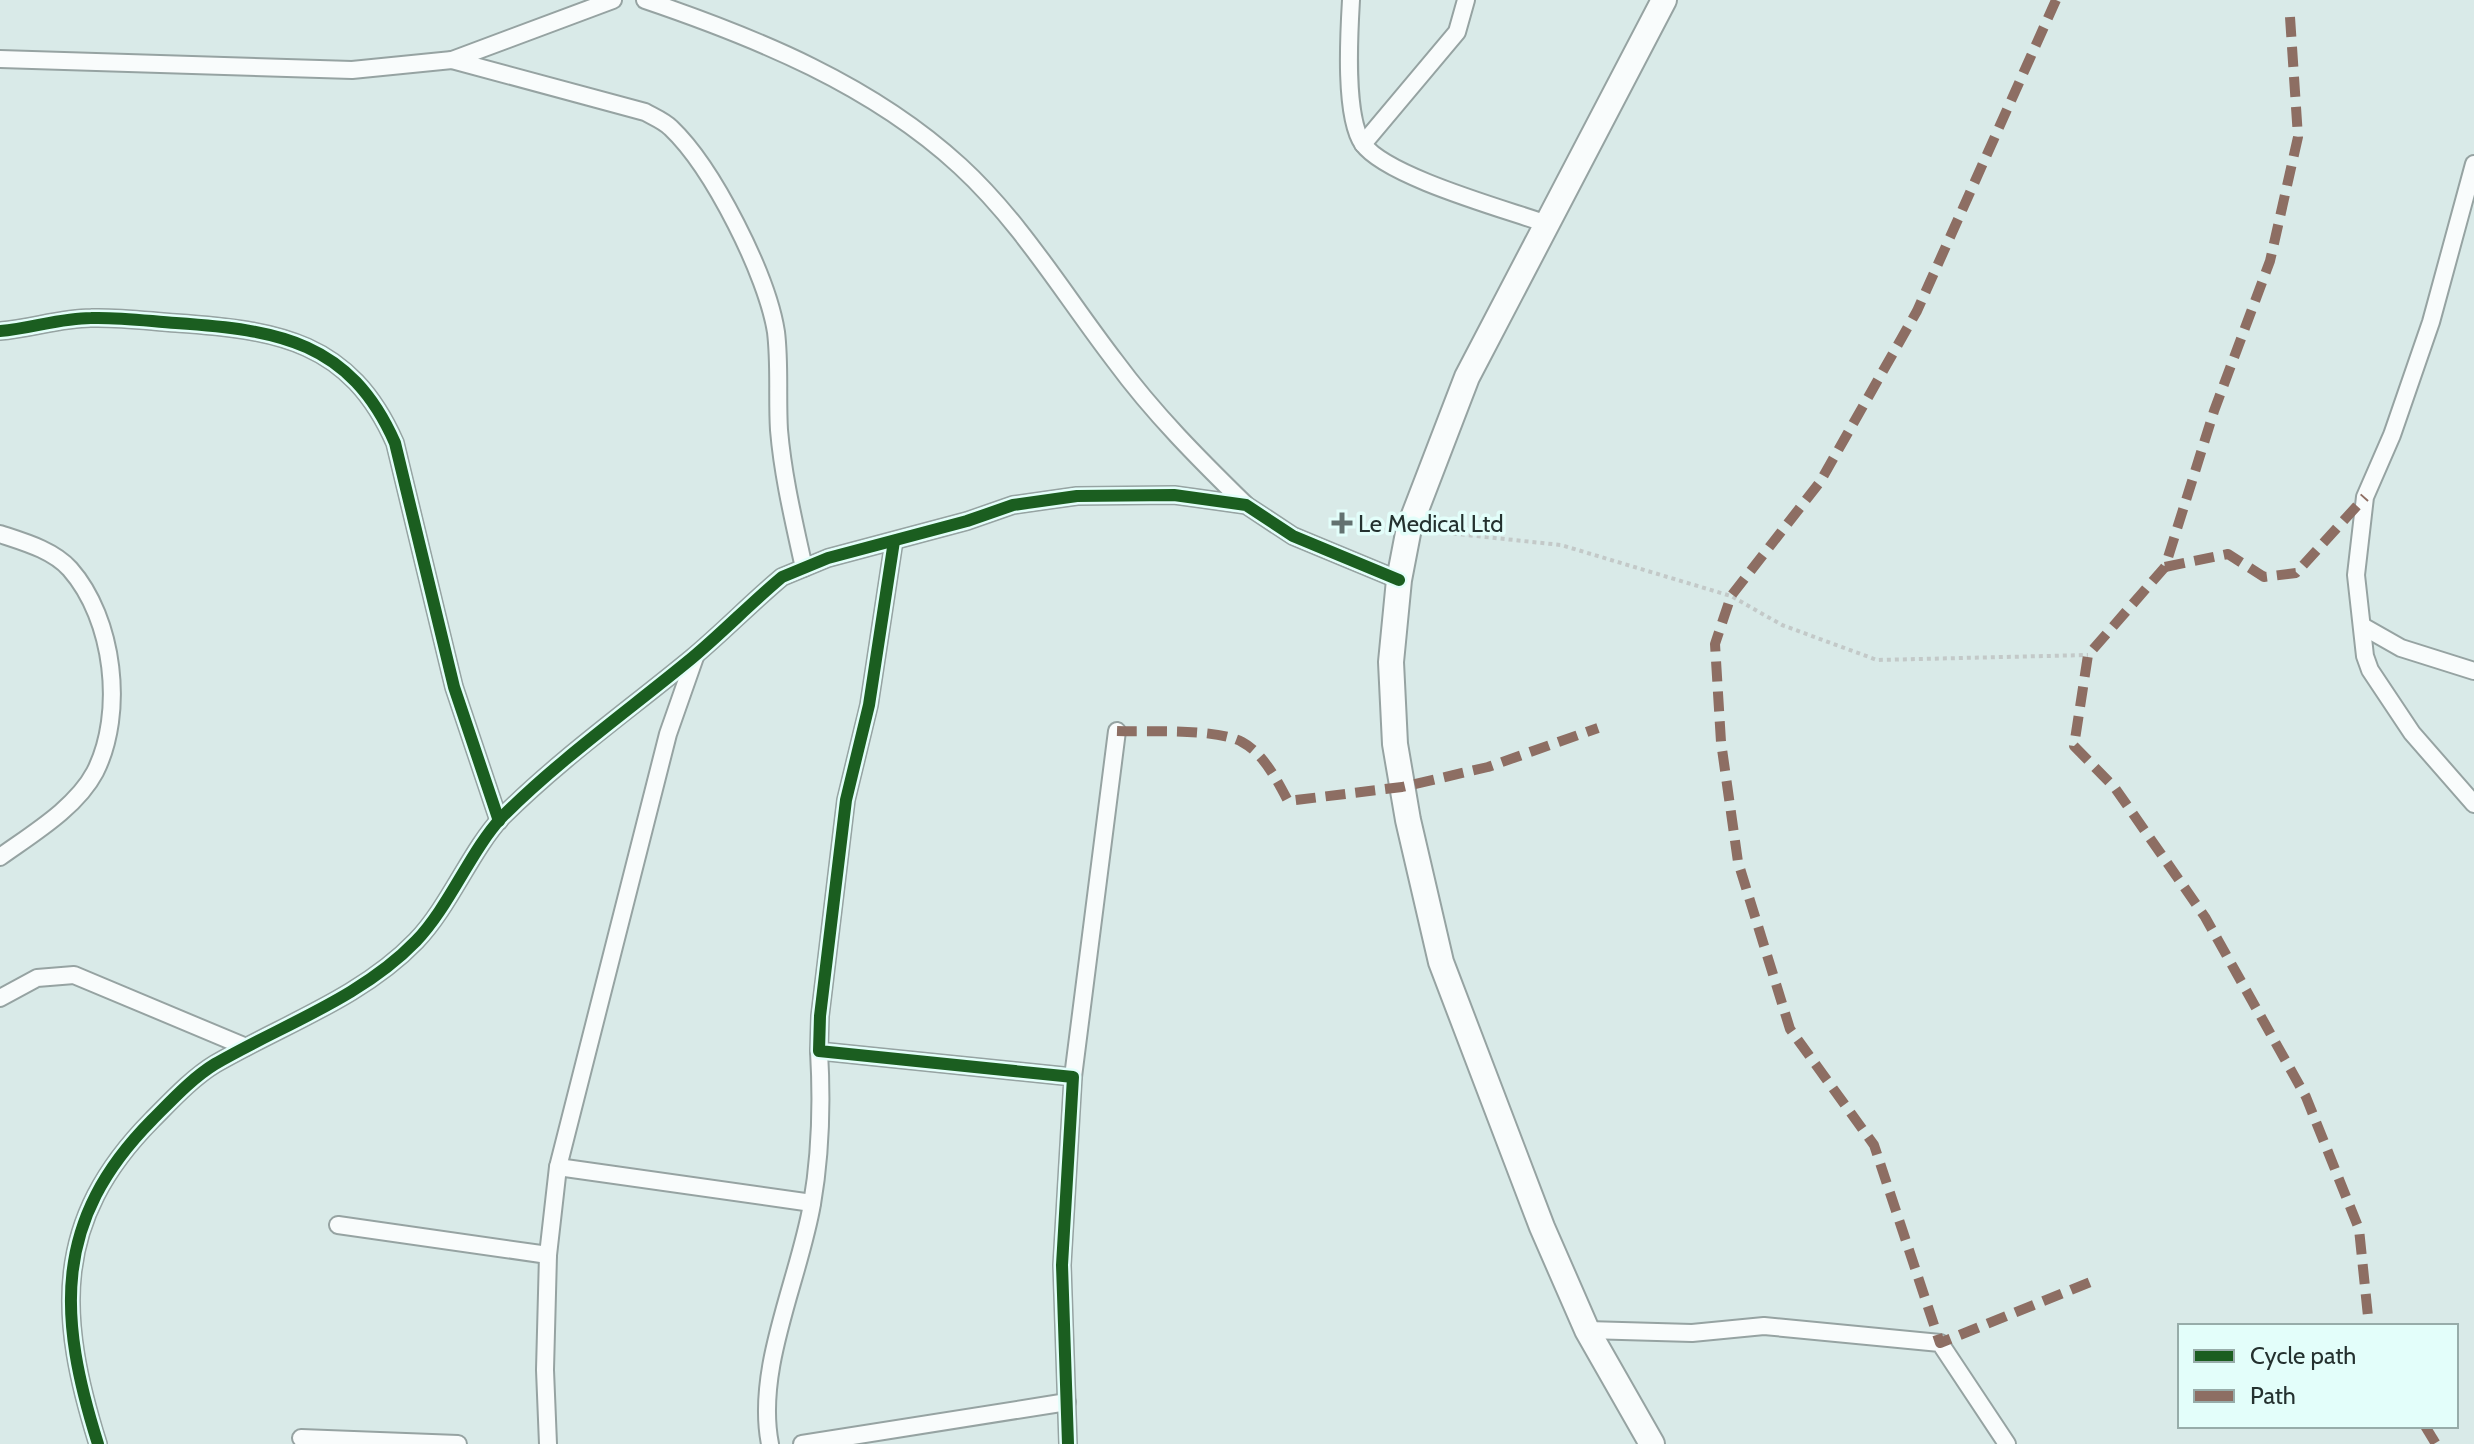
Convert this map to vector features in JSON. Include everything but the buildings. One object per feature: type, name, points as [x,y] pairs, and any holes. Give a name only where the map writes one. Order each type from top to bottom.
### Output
[{"type":"main road","points":[[1652,1444],[1587,1330],[1542,1227],[1441,962],[1408,820],[1395,744],[1391,662],[1399,580],[1409,528],[1467,377],[1664,0]]},
{"type":"street","points":[[0,59],[352,70],[452,60],[613,0]]},
{"type":"street","points":[[645,0],[742,33],[872,99],[941,149],[997,203],[1149,405],[1246,505],[1293,536],[1399,580]]},
{"type":"street","points":[[1351,0],[1352,112],[1363,144],[1375,156],[1400,171],[1547,224]]},
{"type":"street","points":[[1363,144],[1457,32],[1466,0]]},
{"type":"street","points":[[452,60],[645,112],[669,126],[688,147],[715,187],[764,284],[776,332],[779,429],[786,483],[804,568]]},
{"type":"street","points":[[2474,164],[2431,322],[2392,435],[2365,497],[2356,575],[2365,656],[2370,670],[2412,733],[2474,804]]},
{"type":"street","points":[[0,331],[89,318],[251,329],[296,340],[359,383],[382,413],[395,443],[454,687],[499,821]]},
{"type":"street","points":[[98,1444],[83,1395],[69,1314],[72,1267],[82,1226],[103,1177],[127,1145],[211,1067],[316,1012],[389,966],[418,939],[499,821],[541,781],[695,655],[782,577],[828,558],[1013,505],[1077,496],[1174,495],[1246,505]]},
{"type":"street","points":[[0,534],[39,547],[69,568],[94,604],[109,659],[111,724],[95,773],[61,812],[0,857]]},
{"type":"street","points":[[770,1444],[764,1415],[770,1373],[812,1203],[823,1117],[820,1016],[846,800],[869,705],[894,541]]},
{"type":"street","points":[[2364,627],[2401,648],[2474,671]]},
{"type":"street","points":[[548,1444],[545,1370],[548,1255],[558,1167],[668,734],[695,655]]},
{"type":"street","points":[[1068,1444],[1062,1265],[1073,1077],[1117,731]]},
{"type":"street","points":[[0,998],[37,978],[74,975],[246,1047]]},
{"type":"street","points":[[819,1051],[1073,1077]]},
{"type":"street","points":[[558,1167],[812,1203]]},
{"type":"street","points":[[338,1225],[548,1255]]},
{"type":"street","points":[[1587,1330],[1692,1333],[1764,1326],[1940,1343],[2007,1444]]},
{"type":"street","points":[[802,1444],[1067,1402]]},
{"type":"street","points":[[301,1438],[458,1444]]},
{"type":"path","points":[[1409,528],[1461,537],[1561,545],[1731,596],[1782,625],[1877,660],[2088,655]]},
{"type":"marked path","points":[[2056,0],[1917,311],[1820,482],[1731,596],[1715,644],[1721,742],[1738,862],[1790,1029],[1874,1145],[1940,1343],[2098,1279]]},
{"type":"marked path","points":[[2290,17],[2298,137],[2270,261],[2214,411],[2165,567],[2088,655],[2074,746],[2115,788],[2205,917],[2306,1097],[2359,1229],[2369,1324]]},
{"type":"marked path","points":[[2165,567],[2228,554],[2264,577],[2296,573],[2365,497]]},
{"type":"marked path","points":[[1117,731],[1199,733],[1242,742],[1263,760],[1288,801],[1402,787],[1488,767],[1598,728]]},
{"type":"marked path","points":[[2426,1428],[2436,1444]]},
{"type":"cycle path","points":[[0,331],[79,318],[134,319],[247,330],[307,347],[333,362],[356,382],[377,409],[395,443],[454,687],[499,821]]},
{"type":"cycle path","points":[[98,1444],[76,1354],[71,1312],[72,1272],[80,1233],[96,1195],[119,1158],[152,1120],[206,1070],[346,995],[394,961],[428,927],[502,817],[571,755],[692,658],[782,577],[828,558],[967,521],[1013,505],[1077,496],[1174,495],[1246,505],[1293,536],[1399,580]]},
{"type":"cycle path","points":[[894,541],[869,705],[846,800],[820,1016],[819,1051],[1073,1077],[1062,1265],[1068,1444]]},
{"type":"place","name":"Le Medical Ltd","points":[[1342,523]]}]
